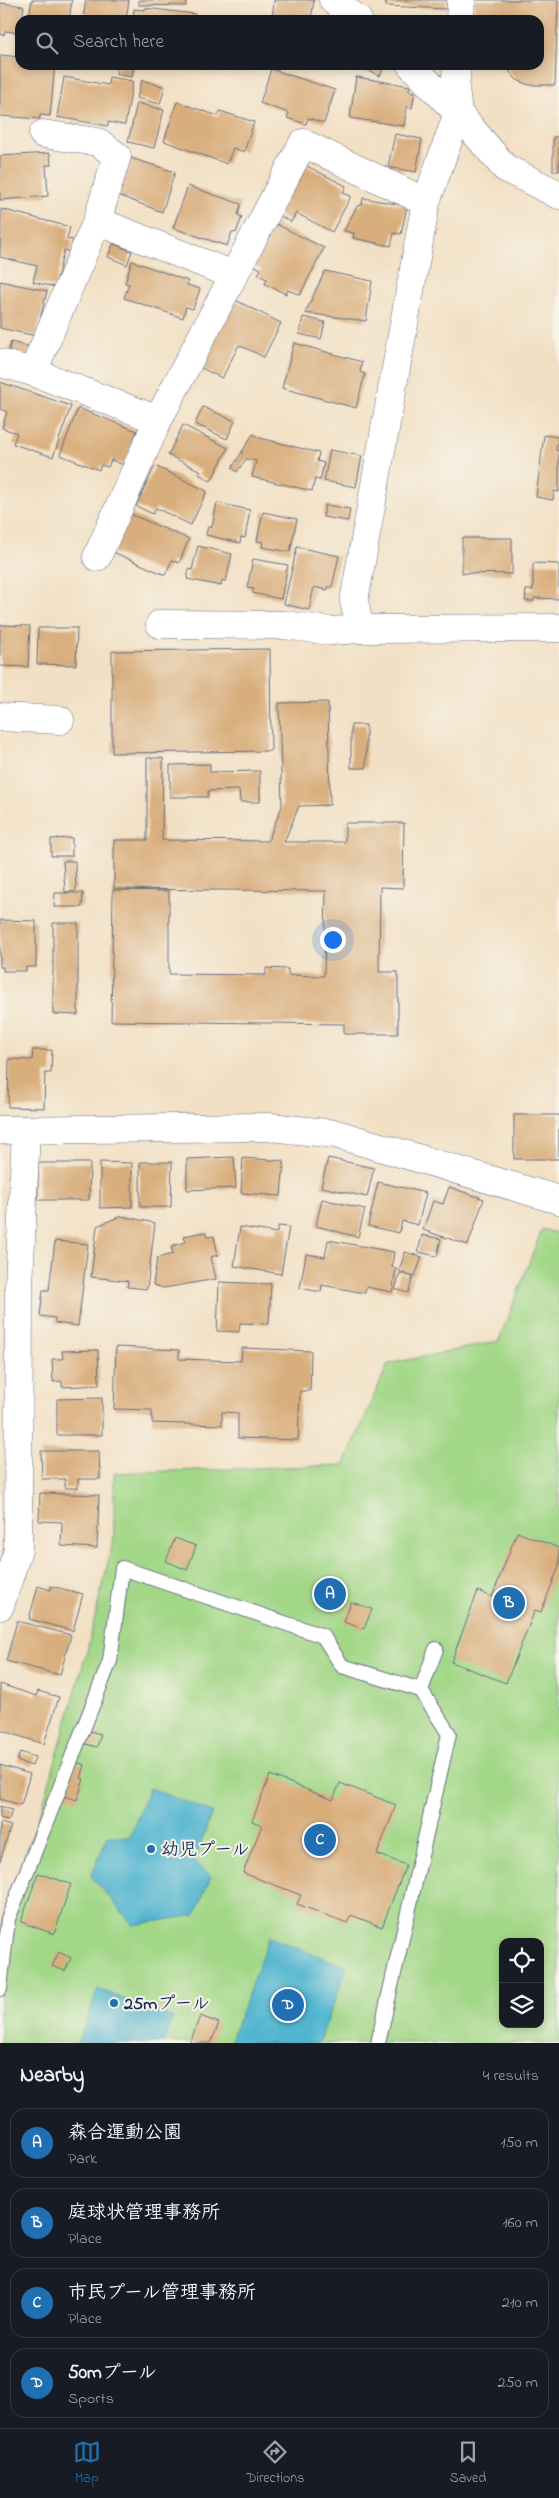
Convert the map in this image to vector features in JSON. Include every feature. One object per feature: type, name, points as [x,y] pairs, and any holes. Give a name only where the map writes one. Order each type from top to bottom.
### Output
[{"type":"street","points":[[333,0],[352,15]]},
{"type":"street","points":[[460,15],[462,0]]},
{"type":"street","points":[[416,70],[458,113],[506,168],[559,195]]},
{"type":"street","points":[[360,628],[354,601],[426,202],[458,113],[455,88],[457,70]]},
{"type":"street","points":[[33,372],[97,221],[117,156],[98,142],[43,134]]},
{"type":"street","points":[[97,557],[158,420],[303,143],[426,202]]},
{"type":"street","points":[[97,221],[233,275]]},
{"type":"street","points":[[0,363],[33,372],[158,420]]},
{"type":"street","points":[[160,624],[285,625],[330,631],[360,628],[559,628]]},
{"type":"street","points":[[0,717],[60,720]]},
{"type":"street","points":[[0,1606],[18,1550],[19,1286],[13,1130],[270,1127],[336,1134],[559,1200]]},
{"type":"lane","points":[[0,1989],[4,1918],[110,1661],[122,1568],[323,1636],[342,1666],[421,1690],[448,1734],[378,2043]]},
{"type":"lane","points":[[421,1690],[436,1649]]},
{"type":"green space","points":[[542,1229],[559,1234],[559,2043],[0,2043],[0,1932],[46,1794],[87,1651],[114,1537],[114,1473],[344,1465],[388,1364],[499,1341]]},
{"type":"water","name":"幼児プール","points":[[149,1788],[212,1812],[194,1862],[211,1876],[195,1915],[133,1925],[91,1876],[108,1836],[130,1837]]},
{"type":"water","points":[[269,1937],[347,1967],[319,2043],[230,2043]]},
{"type":"water","name":"25mプール","points":[[98,1989],[173,2018],[163,2043],[78,2043]]},
{"type":"building","points":[[32,0],[72,0],[70,15],[29,15]]},
{"type":"building","points":[[86,0],[129,0],[127,15],[84,15]]},
{"type":"building","points":[[139,0],[186,0],[186,6],[139,5]]},
{"type":"building","points":[[274,0],[314,0],[312,15],[272,15]]},
{"type":"building","points":[[386,0],[447,0],[447,9],[386,6]]},
{"type":"building","points":[[475,0],[558,0],[555,85],[529,85],[517,80],[510,72],[510,70],[544,70],[544,15],[474,15]]},
{"type":"building","points":[[0,3],[24,6],[23,15],[15,15],[15,32],[5,31],[4,35],[0,34]]},
{"type":"building","points":[[145,8],[195,14],[133,15],[134,9],[145,10]]},
{"type":"building","points":[[0,55],[15,56],[15,70],[55,70],[50,116],[40,115],[40,119],[0,116]]},
{"type":"building","points":[[117,70],[133,70],[132,77],[116,74]]},
{"type":"building","points":[[271,70],[335,90],[324,123],[308,118],[306,124],[287,118],[289,113],[260,103]]},
{"type":"building","points":[[367,70],[383,70],[380,76]]},
{"type":"building","points":[[64,77],[108,85],[109,77],[133,81],[125,125],[108,122],[108,126],[57,117]]},
{"type":"building","points":[[356,77],[410,86],[409,91],[415,92],[412,108],[407,107],[404,126],[350,118]]},
{"type":"building","points":[[142,80],[165,87],[160,104],[137,98]]},
{"type":"building","points":[[177,102],[218,116],[220,111],[254,122],[244,152],[233,148],[227,164],[164,141]]},
{"type":"building","points":[[137,103],[164,110],[154,148],[128,142]]},
{"type":"building","points":[[395,134],[422,139],[416,172],[388,167]]},
{"type":"building","points":[[553,137],[559,137],[559,171],[553,171]]},
{"type":"building","points":[[50,153],[51,165],[46,165],[48,196],[0,200],[0,156]]},
{"type":"building","points":[[124,156],[175,172],[162,212],[112,193]]},
{"type":"building","points":[[301,163],[346,186],[343,193],[351,196],[332,232],[296,213],[291,222],[275,213]]},
{"type":"building","points":[[188,186],[241,204],[238,215],[242,217],[236,233],[232,232],[227,246],[173,228]]},
{"type":"building","points":[[363,198],[407,206],[401,234],[394,233],[391,246],[353,238],[354,233],[344,231],[357,206],[362,205]]},
{"type":"building","points":[[1,209],[70,227],[67,239],[73,240],[70,252],[64,250],[55,287],[33,282],[37,266],[0,257]]},
{"type":"building","points":[[272,222],[324,248],[300,295],[288,290],[286,294],[265,284],[267,279],[258,275],[261,269],[251,264]]},
{"type":"building","points":[[113,244],[132,251],[127,265],[108,257]]},
{"type":"building","points":[[132,261],[188,281],[187,285],[200,289],[193,309],[186,307],[183,318],[124,298],[129,284],[125,283]]},
{"type":"building","points":[[325,271],[372,281],[366,321],[305,313]]},
{"type":"building","points":[[0,281],[47,291],[36,336],[0,328]]},
{"type":"building","points":[[235,300],[281,323],[264,357],[239,345],[222,378],[197,366]]},
{"type":"building","points":[[303,317],[325,322],[321,339],[299,334]]},
{"type":"building","points":[[11,342],[31,347],[27,360],[8,354]]},
{"type":"building","points":[[294,343],[362,362],[360,372],[365,374],[356,408],[282,388]]},
{"type":"building","points":[[0,382],[71,406],[53,457],[13,444],[17,433],[2,428],[7,412],[0,409]]},
{"type":"building","points":[[203,407],[235,421],[227,439],[195,424]]},
{"type":"building","points":[[78,408],[137,431],[124,465],[111,460],[108,467],[101,465],[99,470],[60,455]]},
{"type":"building","points":[[183,425],[228,448],[211,481],[199,474],[201,471],[168,455]]},
{"type":"building","points":[[253,434],[260,438],[319,453],[317,461],[324,463],[320,480],[315,479],[312,491],[252,477],[256,461],[246,459],[237,472],[232,468]]},
{"type":"building","points":[[544,435],[558,437],[556,450],[559,451],[559,492],[554,491],[553,500],[536,497]]},
{"type":"building","points":[[330,450],[362,456],[356,487],[324,481]]},
{"type":"building","points":[[155,466],[207,491],[191,525],[156,508],[153,514],[136,506]]},
{"type":"building","points":[[217,503],[250,510],[245,538],[241,537],[240,543],[206,535],[208,526],[212,527]]},
{"type":"building","points":[[325,505],[350,509],[348,521],[323,517]]},
{"type":"building","points":[[263,512],[297,519],[290,552],[262,547],[263,542],[257,541]]},
{"type":"building","points":[[130,514],[189,539],[179,563],[172,560],[165,575],[113,552]]},
{"type":"building","points":[[462,538],[512,538],[512,574],[462,573]]},
{"type":"building","points":[[198,546],[232,554],[226,581],[222,580],[221,586],[187,579],[189,569],[192,570]]},
{"type":"building","points":[[297,547],[339,556],[332,587],[328,587],[327,590],[314,587],[309,610],[284,604]]},
{"type":"building","points":[[253,559],[288,565],[281,599],[252,593],[254,589],[247,588]]},
{"type":"building","points":[[533,563],[559,564],[559,599],[534,598],[534,601],[525,601],[526,590],[533,590]]},
{"type":"building","points":[[0,625],[30,626],[28,667],[0,666]]},
{"type":"building","points":[[38,628],[77,628],[76,665],[37,664]]},
{"type":"building","points":[[270,649],[271,751],[112,753],[112,651]]},
{"type":"building","points":[[328,702],[330,805],[299,806],[284,842],[345,842],[345,823],[404,823],[403,888],[380,887],[379,972],[398,972],[398,1034],[344,1034],[344,1024],[111,1021],[113,890],[169,891],[169,974],[266,975],[266,968],[288,969],[288,975],[324,976],[326,891],[114,889],[114,840],[147,840],[147,758],[163,758],[162,840],[268,841],[282,806],[279,703]]},
{"type":"building","points":[[351,725],[366,725],[366,768],[351,768]]},
{"type":"building","points":[[210,764],[210,772],[260,771],[260,802],[240,802],[239,790],[208,791],[208,797],[170,797],[170,765]]},
{"type":"building","points":[[72,838],[72,856],[51,856],[51,839]]},
{"type":"building","points":[[63,861],[75,861],[76,891],[65,892]]},
{"type":"building","points":[[55,893],[83,893],[82,907],[54,907]]},
{"type":"building","points":[[0,920],[36,921],[36,967],[26,967],[26,971],[3,971],[3,967],[0,967]]},
{"type":"building","points":[[53,923],[78,923],[78,1015],[53,1014]]},
{"type":"building","points":[[33,1050],[52,1050],[51,1073],[45,1073],[44,1108],[8,1107],[9,1059],[32,1060]]},
{"type":"building","points":[[514,1115],[559,1115],[559,1159],[514,1159]]},
{"type":"building","points":[[234,1157],[236,1188],[187,1190],[187,1159]]},
{"type":"building","points":[[243,1158],[284,1161],[281,1196],[241,1193]]},
{"type":"building","points":[[328,1158],[374,1168],[367,1197],[321,1187]]},
{"type":"building","points":[[100,1162],[132,1163],[132,1207],[100,1208]]},
{"type":"building","points":[[140,1162],[172,1162],[171,1207],[140,1207]]},
{"type":"building","points":[[38,1163],[90,1163],[89,1200],[38,1200]]},
{"type":"building","points":[[378,1182],[426,1193],[418,1225],[402,1221],[399,1233],[368,1226]]},
{"type":"building","points":[[449,1187],[484,1199],[468,1245],[423,1230],[433,1201],[443,1204]]},
{"type":"building","points":[[322,1199],[365,1209],[358,1237],[316,1226]]},
{"type":"building","points":[[121,1216],[155,1223],[147,1289],[127,1287],[128,1281],[91,1277],[97,1226]]},
{"type":"building","points":[[278,1226],[289,1227],[281,1274],[234,1266],[240,1227],[277,1233]]},
{"type":"building","points":[[206,1232],[207,1237],[214,1236],[218,1255],[211,1257],[216,1279],[164,1288],[153,1285],[157,1258],[173,1254],[171,1246],[186,1242],[184,1236]]},
{"type":"building","points":[[422,1235],[441,1239],[437,1256],[418,1252]]},
{"type":"building","points":[[328,1240],[394,1252],[392,1267],[396,1268],[392,1292],[366,1287],[365,1293],[322,1285],[321,1292],[300,1288],[306,1254],[325,1257]]},
{"type":"building","points":[[55,1241],[88,1244],[78,1326],[55,1323],[55,1318],[40,1316],[43,1290],[49,1290]]},
{"type":"building","points":[[405,1252],[422,1257],[415,1276],[399,1271]]},
{"type":"building","points":[[400,1273],[413,1277],[408,1293],[395,1289]]},
{"type":"building","points":[[219,1282],[271,1284],[269,1324],[240,1323],[239,1332],[217,1331]]},
{"type":"building","points":[[116,1347],[179,1350],[179,1359],[241,1361],[242,1348],[311,1351],[310,1391],[300,1391],[298,1440],[238,1438],[238,1413],[222,1412],[222,1425],[152,1423],[152,1410],[114,1409]]},
{"type":"building","points":[[98,1350],[99,1385],[62,1387],[62,1381],[53,1382],[52,1359],[63,1359],[62,1351]]},
{"type":"building","points":[[102,1398],[102,1435],[57,1435],[57,1399]]},
{"type":"building","points":[[41,1451],[99,1451],[100,1479],[78,1479],[78,1488],[65,1488],[65,1479],[42,1479]]},
{"type":"building","points":[[40,1493],[99,1495],[97,1548],[61,1546],[62,1522],[39,1521]]},
{"type":"building","points":[[517,1532],[559,1548],[559,1566],[541,1612],[535,1610],[506,1683],[451,1662],[478,1591],[492,1597]]},
{"type":"building","points":[[175,1538],[196,1546],[187,1570],[166,1561]]},
{"type":"building","points":[[38,1586],[51,1590],[51,1586],[83,1594],[73,1631],[29,1619]]},
{"type":"building","points":[[351,1602],[372,1609],[364,1629],[344,1622]]},
{"type":"building","points":[[17,1621],[71,1635],[60,1675],[6,1661]]},
{"type":"building","points":[[0,1684],[36,1696],[38,1691],[59,1697],[44,1744],[0,1730]]},
{"type":"building","points":[[82,1729],[101,1734],[97,1747],[78,1742]]},
{"type":"building","points":[[20,1752],[35,1757],[32,1766],[17,1761]]},
{"type":"building","points":[[76,1762],[85,1765],[81,1778],[84,1779],[77,1800],[64,1796]]},
{"type":"building","points":[[0,1765],[30,1774],[21,1805],[0,1799]]},
{"type":"building","points":[[270,1775],[333,1800],[340,1783],[396,1805],[377,1854],[406,1865],[382,1927],[351,1915],[347,1923],[297,1904],[301,1895],[243,1873],[262,1825],[252,1821]]},
{"type":"building","points":[[0,1806],[12,1810],[9,1820],[0,1818]]},
{"type":"building","points":[[0,1823],[11,1826],[0,1861]]},
{"type":"building","points":[[38,1873],[71,1884],[54,1934],[21,1922]]},
{"type":"building","points":[[59,1952],[71,1958],[65,1971],[52,1966]]},
{"type":"building","points":[[200,2016],[219,2023],[211,2043],[190,2043]]},
{"type":"place","name":"森合運動公園","points":[[330,1594]]},
{"type":"place","name":"庭球状管理事務所","points":[[509,1603]]},
{"type":"place","name":"市民プール管理事務所","points":[[320,1840]]},
{"type":"place","name":"幼児プール","points":[[151,1849]]},
{"type":"place","name":"25mプール","points":[[114,2003]]},
{"type":"place","name":"50mプール","points":[[288,2005]]}]
